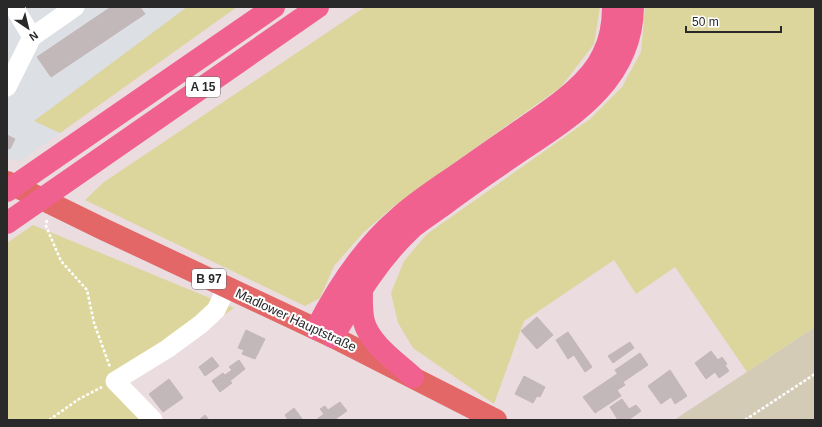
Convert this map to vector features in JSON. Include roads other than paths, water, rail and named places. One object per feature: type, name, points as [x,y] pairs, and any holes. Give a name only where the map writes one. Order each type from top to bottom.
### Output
[{"type":"highway","name":"A 15","points":[[7,191],[274,7]]},
{"type":"highway","name":"A 15","points":[[10,220],[318,7]]},
{"type":"highway","points":[[325,333],[348,274],[380,235],[394,221],[425,196],[550,109],[575,89],[591,73],[603,54],[610,36],[613,7]]},
{"type":"highway","points":[[325,333],[390,252],[413,227],[484,175],[561,124],[598,92],[612,75],[624,53],[631,31],[633,7]]},
{"type":"highway","points":[[362,288],[362,313],[368,332],[380,346],[413,377]]},
{"type":"main road","name":"Madlower Hauptstraße","points":[[7,182],[103,229],[325,333],[496,420]]},
{"type":"street","points":[[14,7],[32,37]]},
{"type":"street","points":[[7,87],[32,37],[75,7]]},
{"type":"street","points":[[153,420],[115,381],[167,349],[201,324],[216,310],[227,287]]}]
